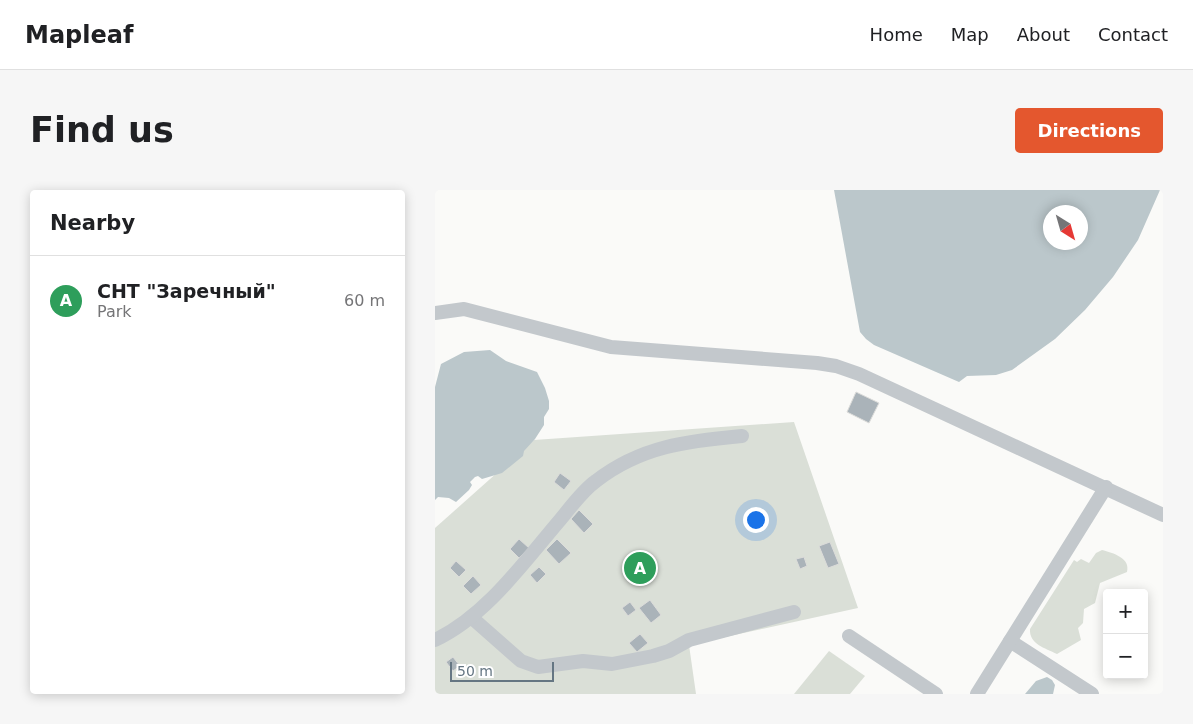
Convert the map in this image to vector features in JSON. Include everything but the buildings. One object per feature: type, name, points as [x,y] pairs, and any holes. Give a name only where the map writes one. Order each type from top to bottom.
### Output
[{"type":"lane","points":[[435,313],[464,309],[611,347],[835,366],[859,374],[1163,515]]},
{"type":"lane","points":[[435,640],[471,617],[529,558],[576,500],[594,482],[614,468],[662,447],[690,441],[742,436]]},
{"type":"lane","points":[[977,694],[1106,487]]},
{"type":"lane","points":[[471,617],[521,661],[538,667],[583,661],[612,664],[653,656],[669,651],[689,640],[794,612]]},
{"type":"lane","points":[[849,636],[936,694]]},
{"type":"lane","points":[[1010,641],[1092,694]]},
{"type":"shaded area","points":[[834,190],[1160,190],[1138,240],[1113,277],[1085,310],[1055,339],[1012,370],[996,375],[967,376],[959,382],[874,345],[860,332]]},
{"type":"shaded area","points":[[490,350],[506,361],[537,372],[549,401],[549,409],[544,417],[544,425],[524,451],[523,456],[502,473],[482,479],[478,476],[475,477],[470,482],[472,485],[469,490],[456,502],[449,498],[438,497],[435,500],[435,387],[441,364],[464,352]]},
{"type":"shaded area","points":[[794,422],[858,608],[689,645],[696,694],[435,694],[435,528],[534,440]]},
{"type":"shaded area","points":[[1102,550],[1124,560],[1128,567],[1127,572],[1100,583],[1095,603],[1084,609],[1083,623],[1078,628],[1081,640],[1057,654],[1039,645],[1032,638],[1030,629],[1074,560],[1077,562],[1081,559],[1089,563],[1096,553]]},
{"type":"shaded area","points":[[829,651],[865,676],[850,694],[794,694]]},
{"type":"shaded area","points":[[1047,677],[1055,685],[1053,694],[1025,694],[1036,681]]},
{"type":"place","name":"СНТ \"Заречный\"","points":[[640,568]]}]
